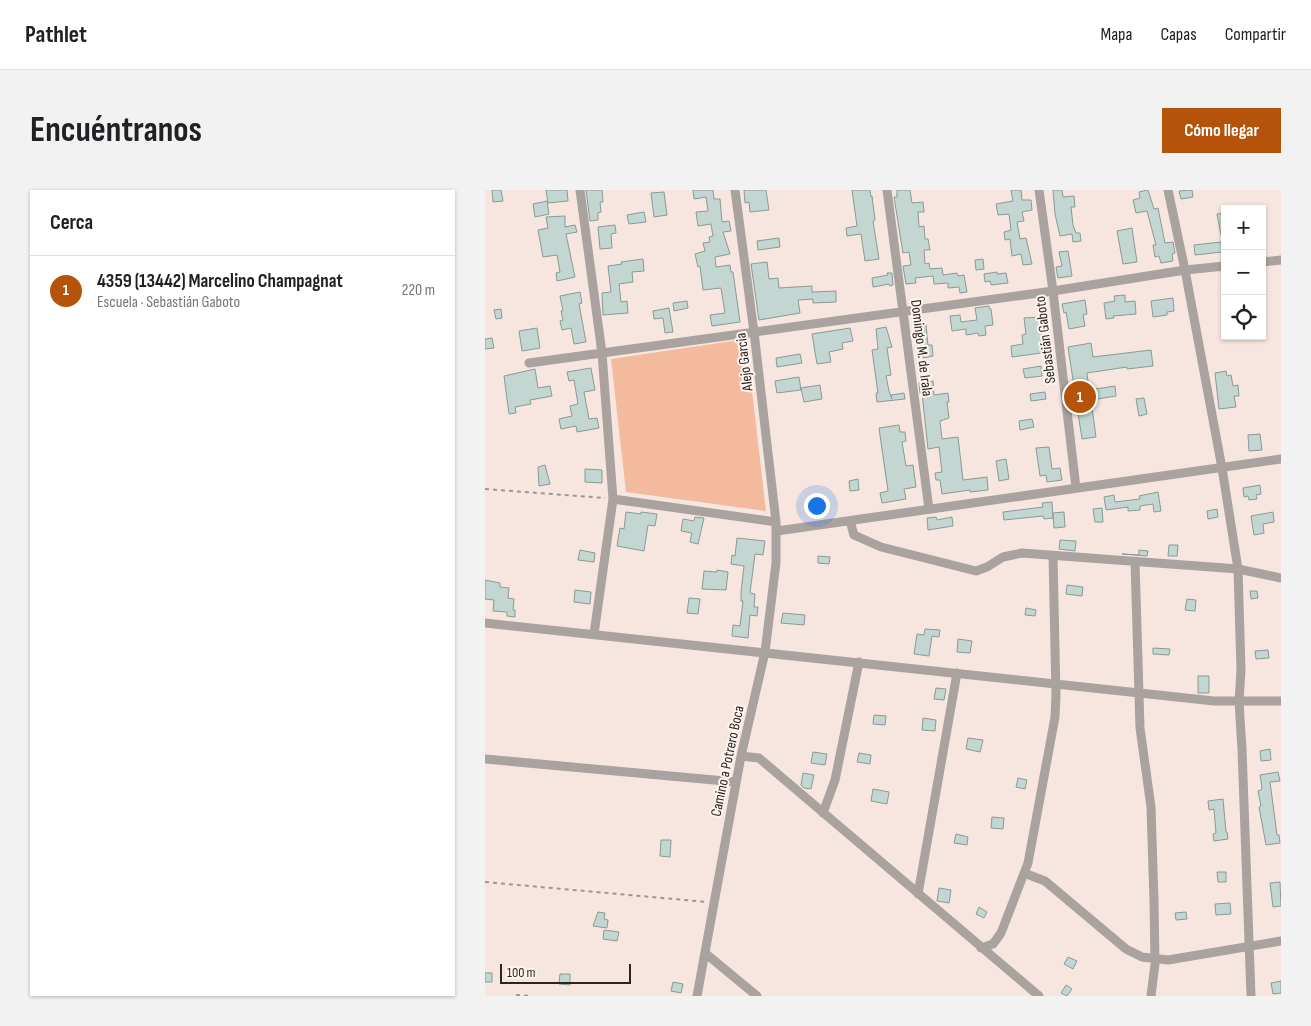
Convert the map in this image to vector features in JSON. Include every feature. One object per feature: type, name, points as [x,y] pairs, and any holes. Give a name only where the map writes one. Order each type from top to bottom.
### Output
[{"type":"street","points":[[580,190],[602,353],[613,499],[594,634]]},
{"type":"street","name":"Alejo Garcia","points":[[735,190],[777,531]]},
{"type":"street","name":"Domingo M. de Irala","points":[[887,190],[929,509]]},
{"type":"street","name":"Sebastián Gaboto","points":[[1039,190],[1076,488]]},
{"type":"street","points":[[1168,190],[1222,468],[1238,569],[1241,670],[1239,702],[1251,996]]},
{"type":"street","points":[[1266,262],[1281,260]]},
{"type":"street","points":[[529,363],[1221,266]]},
{"type":"street","points":[[777,531],[1281,459]]},
{"type":"street","points":[[613,499],[776,522]]},
{"type":"street","points":[[850,521],[855,535],[881,547],[976,571],[987,567],[1003,557],[1022,554],[1238,569],[1281,578]]},
{"type":"street","name":"Camino a Potrero Boca","points":[[697,996],[741,756],[765,652],[776,563],[777,531]]},
{"type":"street","points":[[981,948],[993,944],[1001,933],[1028,862],[1055,717],[1053,556]]},
{"type":"street","points":[[1135,562],[1140,728],[1151,807],[1155,959],[1151,996]]},
{"type":"street","points":[[485,623],[859,662],[1214,702],[1281,701]]},
{"type":"street","points":[[823,813],[835,780],[859,662]]},
{"type":"street","points":[[918,894],[957,673]]},
{"type":"street","points":[[741,756],[759,758],[1039,996]]},
{"type":"street","points":[[485,759],[736,782]]},
{"type":"street","points":[[1024,873],[1045,881],[1126,949],[1142,957],[1167,960],[1281,941]]},
{"type":"street","points":[[705,953],[757,996]]},
{"type":"path","points":[[485,489],[613,499]]},
{"type":"path","points":[[485,882],[714,902]]},
{"type":"path","points":[[516,995],[530,996]]},
{"type":"shaded area","points":[[746,339],[766,511],[626,492],[611,359]]},
{"type":"building","points":[[492,190],[501,190],[503,201],[493,202]]},
{"type":"building","points":[[546,190],[567,190],[568,201],[548,203]]},
{"type":"building","points":[[586,190],[602,190],[603,202],[600,202],[601,212],[598,213],[598,220],[590,221]]},
{"type":"building","points":[[693,190],[713,190],[714,199],[720,199],[722,222],[729,221],[731,231],[723,232],[730,254],[715,257],[716,267],[730,265],[731,272],[733,272],[740,322],[712,326],[710,315],[725,313],[721,288],[703,290],[700,266],[698,267],[695,254],[705,251],[703,243],[710,242],[709,237],[713,236],[711,224],[698,226],[696,212],[708,211],[706,197],[694,199]]},
{"type":"building","points":[[744,190],[766,190],[769,210],[750,212],[749,202],[745,203]]},
{"type":"building","points":[[852,190],[870,190],[879,259],[865,261],[861,234],[847,236],[846,228],[857,226]]},
{"type":"building","points":[[897,190],[910,190],[912,203],[923,202],[924,212],[918,212],[919,227],[924,226],[925,239],[928,239],[930,250],[924,250],[925,264],[929,263],[930,269],[942,268],[943,275],[957,273],[958,276],[964,275],[967,292],[960,293],[959,287],[948,288],[948,283],[934,284],[933,276],[915,278],[916,283],[906,284],[903,266],[911,265],[909,252],[903,253],[894,197],[897,197]]},
{"type":"building","points":[[1011,190],[1021,190],[1022,200],[1031,200],[1032,210],[1022,212],[1024,221],[1017,222],[1020,239],[1026,238],[1032,264],[1023,265],[1021,254],[1012,256],[1010,239],[1005,240],[1004,232],[1011,230],[1009,214],[998,215],[996,204],[1013,201]]},
{"type":"building","points":[[1053,190],[1062,190],[1063,197],[1074,196],[1075,207],[1071,207],[1073,225],[1076,233],[1080,233],[1081,241],[1073,242],[1072,234],[1060,236],[1055,214]]},
{"type":"building","points":[[1148,190],[1154,209],[1158,208],[1165,243],[1173,242],[1175,253],[1172,254],[1173,261],[1161,263],[1159,256],[1155,257],[1153,245],[1156,245],[1147,211],[1136,213],[1133,200],[1140,198],[1139,192]]},
{"type":"building","points":[[1192,190],[1193,197],[1181,199],[1179,191]]},
{"type":"building","points":[[664,192],[667,215],[654,217],[651,193]]},
{"type":"building","points":[[547,201],[549,214],[535,217],[533,204]]},
{"type":"building","points":[[644,212],[646,222],[629,224],[627,215]]},
{"type":"building","points":[[1217,214],[1221,214],[1221,235]]},
{"type":"building","points":[[565,216],[565,227],[575,225],[577,232],[566,234],[575,277],[557,281],[556,273],[560,272],[557,255],[543,257],[538,230],[548,228],[546,217]]},
{"type":"building","points":[[615,225],[616,233],[611,234],[612,248],[600,249],[598,227]]},
{"type":"building","points":[[1132,228],[1137,262],[1123,264],[1117,231]]},
{"type":"building","points":[[779,238],[780,247],[758,250],[757,241]]},
{"type":"building","points":[[1221,242],[1221,252],[1195,255],[1194,245]]},
{"type":"building","points":[[1068,251],[1072,276],[1058,278],[1056,267],[1062,266],[1059,252]]},
{"type":"building","points":[[643,259],[644,271],[632,272],[633,282],[619,284],[621,302],[627,301],[628,313],[603,315],[602,293],[611,292],[608,266]]},
{"type":"building","points":[[983,259],[984,269],[976,270],[975,260]]},
{"type":"building","points":[[767,262],[769,279],[778,278],[779,288],[812,286],[812,292],[836,291],[836,302],[813,303],[813,299],[798,300],[800,313],[759,320],[751,264]]},
{"type":"building","points":[[997,272],[997,274],[1006,273],[1008,283],[991,285],[990,281],[985,282],[984,274]]},
{"type":"building","points":[[887,273],[892,273],[893,285],[873,287],[872,278],[888,275]]},
{"type":"building","points":[[580,292],[582,303],[579,304],[586,342],[574,344],[571,328],[562,330],[560,321],[563,320],[561,311],[563,311],[560,296]]},
{"type":"building","points":[[1125,295],[1125,302],[1135,301],[1136,314],[1113,316],[1114,318],[1106,319],[1104,303],[1115,301],[1114,296]]},
{"type":"building","points":[[1173,298],[1174,311],[1167,312],[1167,315],[1153,317],[1151,301]]},
{"type":"building","points":[[1085,300],[1087,314],[1083,315],[1085,326],[1069,329],[1066,312],[1064,313],[1062,304]]},
{"type":"building","points":[[687,301],[688,308],[674,311],[673,303]]},
{"type":"building","points":[[989,306],[993,325],[985,326],[986,335],[979,336],[978,333],[966,335],[966,329],[952,331],[950,316],[960,315],[961,322],[977,320],[975,308]]},
{"type":"building","points":[[669,308],[673,332],[665,333],[663,318],[654,319],[653,311]]},
{"type":"building","points":[[501,309],[502,318],[496,319],[494,310]]},
{"type":"building","points":[[1040,317],[1043,341],[1040,342],[1041,353],[1012,357],[1011,346],[1023,344],[1022,335],[1026,334],[1024,318]]},
{"type":"building","points":[[926,325],[928,345],[932,345],[933,356],[923,358],[921,344],[916,345],[914,326]]},
{"type":"building","points":[[886,327],[892,347],[887,348],[891,375],[886,376],[889,391],[892,399],[891,395],[904,393],[905,399],[877,402],[876,393],[878,393],[872,350],[878,349],[876,329]]},
{"type":"building","points":[[537,328],[540,348],[522,351],[519,331]]},
{"type":"building","points":[[850,328],[853,341],[842,343],[843,349],[829,352],[831,362],[817,364],[812,334]]},
{"type":"building","points":[[492,338],[494,348],[485,349],[485,339]]},
{"type":"building","points":[[1091,343],[1093,357],[1151,350],[1153,366],[1127,369],[1127,367],[1087,373],[1089,390],[1115,386],[1116,396],[1091,400],[1096,437],[1082,439],[1068,347]]},
{"type":"building","points":[[800,354],[802,363],[777,367],[776,358]]},
{"type":"building","points":[[1041,366],[1042,376],[1025,378],[1023,369]]},
{"type":"building","points":[[591,368],[595,390],[584,392],[589,419],[597,418],[599,428],[577,432],[576,426],[561,429],[559,419],[572,416],[570,406],[578,404],[574,380],[569,381],[567,372]]},
{"type":"building","points":[[535,369],[538,388],[550,386],[552,396],[530,400],[531,404],[515,407],[516,413],[509,414],[504,376]]},
{"type":"building","points":[[1226,371],[1227,376],[1231,375],[1233,386],[1238,385],[1239,396],[1234,396],[1236,407],[1219,409],[1215,373]]},
{"type":"building","points":[[799,377],[801,390],[777,393],[775,381]]},
{"type":"building","points":[[933,381],[934,395],[948,393],[949,418],[940,421],[942,439],[958,437],[963,480],[987,477],[988,490],[970,492],[970,490],[942,494],[940,480],[936,480],[935,473],[942,472],[939,447],[928,449],[922,393],[920,393],[919,383]]},
{"type":"building","points":[[820,385],[822,399],[804,402],[801,388]]},
{"type":"building","points":[[1045,392],[1046,399],[1031,401],[1030,394]]},
{"type":"building","points":[[1144,398],[1147,414],[1139,416],[1136,399]]},
{"type":"building","points":[[1032,419],[1034,427],[1020,430],[1019,421]]},
{"type":"building","points":[[899,425],[900,432],[905,432],[906,441],[902,442],[906,466],[913,465],[916,487],[904,489],[906,499],[882,503],[880,493],[888,491],[879,428]]},
{"type":"building","points":[[1260,434],[1262,450],[1249,451],[1248,435]]},
{"type":"building","points":[[1049,447],[1052,469],[1060,468],[1062,480],[1047,482],[1046,475],[1040,476],[1036,448]]},
{"type":"building","points":[[1006,459],[1009,479],[999,481],[996,461]]},
{"type":"building","points":[[545,465],[550,484],[539,486],[538,467]]},
{"type":"building","points":[[585,469],[602,470],[602,483],[585,482]]},
{"type":"building","points":[[858,479],[859,490],[850,491],[849,481]]},
{"type":"building","points":[[1260,485],[1261,494],[1256,495],[1257,499],[1249,500],[1248,496],[1244,497],[1243,488]]},
{"type":"building","points":[[1158,492],[1161,511],[1154,512],[1153,504],[1140,506],[1140,510],[1128,511],[1128,507],[1106,510],[1104,497],[1114,495],[1115,502],[1140,499],[1139,496]]},
{"type":"building","points":[[1052,502],[1053,518],[1044,519],[1043,516],[1004,520],[1003,512],[1043,507],[1042,503]]},
{"type":"building","points":[[1102,508],[1103,522],[1095,522],[1093,509]]},
{"type":"building","points":[[1217,509],[1218,517],[1208,519],[1207,511]]},
{"type":"building","points":[[626,512],[657,514],[655,526],[648,525],[644,551],[617,546],[620,528],[624,529]]},
{"type":"building","points":[[1064,512],[1065,527],[1054,528],[1053,513]]},
{"type":"building","points":[[1273,512],[1274,522],[1263,524],[1264,533],[1254,535],[1251,516]]},
{"type":"building","points":[[695,517],[704,518],[698,544],[690,542],[692,533],[681,531],[683,519],[694,521]]},
{"type":"building","points":[[936,517],[937,520],[952,517],[953,526],[928,530],[927,518]]},
{"type":"building","points":[[737,538],[765,541],[763,555],[755,554],[750,593],[755,594],[754,607],[758,607],[757,616],[750,615],[748,638],[732,636],[733,625],[740,626],[743,601],[741,601],[741,592],[744,566],[731,564],[732,555],[735,556]]},
{"type":"building","points":[[1060,540],[1076,541],[1075,551],[1059,549]]},
{"type":"building","points":[[1169,545],[1178,545],[1177,556],[1168,556]]},
{"type":"building","points":[[580,550],[595,553],[594,562],[578,560]]},
{"type":"building","points":[[1139,550],[1148,551],[1147,556],[1122,554],[1139,555]]},
{"type":"building","points":[[818,556],[830,557],[829,564],[818,563]]},
{"type":"building","points":[[717,570],[728,572],[726,590],[702,589],[704,571],[717,572]]},
{"type":"building","points":[[485,580],[500,583],[500,587],[509,588],[508,598],[514,599],[513,610],[515,610],[515,617],[507,616],[507,612],[493,611],[494,600],[485,599]]},
{"type":"building","points":[[1067,585],[1083,587],[1082,596],[1066,594]]},
{"type":"building","points":[[575,590],[591,592],[590,604],[574,602]]},
{"type":"building","points":[[1250,591],[1257,591],[1258,598],[1251,599]]},
{"type":"building","points":[[689,598],[700,599],[698,614],[687,613]]},
{"type":"building","points":[[1187,599],[1196,600],[1195,611],[1185,610]]},
{"type":"building","points":[[1026,608],[1036,610],[1035,616],[1025,615]]},
{"type":"building","points":[[783,613],[805,615],[804,625],[781,623]]},
{"type":"building","points":[[925,629],[940,630],[939,637],[932,636],[929,656],[914,654],[917,634],[924,635]]},
{"type":"building","points":[[958,639],[972,641],[970,653],[957,652]]},
{"type":"building","points":[[1153,648],[1170,649],[1169,655],[1153,654]]},
{"type":"building","points":[[1268,650],[1269,658],[1256,659],[1255,651]]},
{"type":"building","points":[[1198,676],[1209,676],[1209,693],[1198,693]]},
{"type":"building","points":[[936,688],[946,689],[944,700],[934,699]]},
{"type":"building","points":[[874,715],[886,716],[885,725],[873,724]]},
{"type":"building","points":[[923,718],[936,720],[935,731],[922,730]]},
{"type":"building","points":[[968,738],[983,740],[980,752],[966,749]]},
{"type":"building","points":[[1270,749],[1271,760],[1261,761],[1260,751]]},
{"type":"building","points":[[813,752],[827,754],[825,765],[811,763]]},
{"type":"building","points":[[859,753],[871,755],[870,764],[857,762]]},
{"type":"building","points":[[1278,772],[1280,781],[1270,782],[1277,835],[1279,835],[1280,843],[1266,845],[1259,807],[1261,806],[1258,791],[1262,787],[1260,775]]},
{"type":"building","points":[[803,773],[814,775],[811,789],[804,788],[801,785]]},
{"type":"building","points":[[1018,778],[1027,780],[1025,789],[1016,787]]},
{"type":"building","points":[[873,789],[889,792],[887,804],[871,801]]},
{"type":"building","points":[[1223,799],[1228,839],[1214,841],[1213,834],[1216,833],[1214,809],[1209,810],[1208,801]]},
{"type":"building","points":[[992,817],[1004,818],[1003,829],[991,828]]},
{"type":"building","points":[[956,834],[968,837],[967,845],[954,843]]},
{"type":"building","points":[[661,840],[671,840],[670,857],[660,856]]},
{"type":"building","points":[[1217,872],[1226,872],[1226,882],[1218,882]]},
{"type":"building","points":[[1280,882],[1281,906],[1273,907],[1270,883]]},
{"type":"building","points":[[939,888],[951,890],[949,903],[937,901]]},
{"type":"building","points":[[1230,903],[1231,914],[1216,915],[1215,904]]},
{"type":"building","points":[[979,907],[987,912],[984,918],[976,914]]},
{"type":"building","points":[[598,912],[605,913],[604,919],[608,920],[607,928],[593,926]]},
{"type":"building","points":[[1186,912],[1187,919],[1176,920],[1175,913]]},
{"type":"building","points":[[604,930],[619,932],[617,941],[603,939]]},
{"type":"building","points":[[1068,957],[1077,961],[1073,969],[1064,964]]},
{"type":"building","points":[[485,973],[492,973],[492,982],[485,982]]},
{"type":"building","points":[[560,974],[570,974],[570,985],[559,984]]},
{"type":"building","points":[[1281,981],[1281,993],[1273,994],[1271,983]]},
{"type":"building","points":[[673,982],[683,984],[681,993],[671,991]]},
{"type":"building","points":[[1066,985],[1072,989],[1067,996],[1061,993]]},
{"type":"place","name":"4359 (13442) Marcelino Champagnat","points":[[1080,397]]}]
